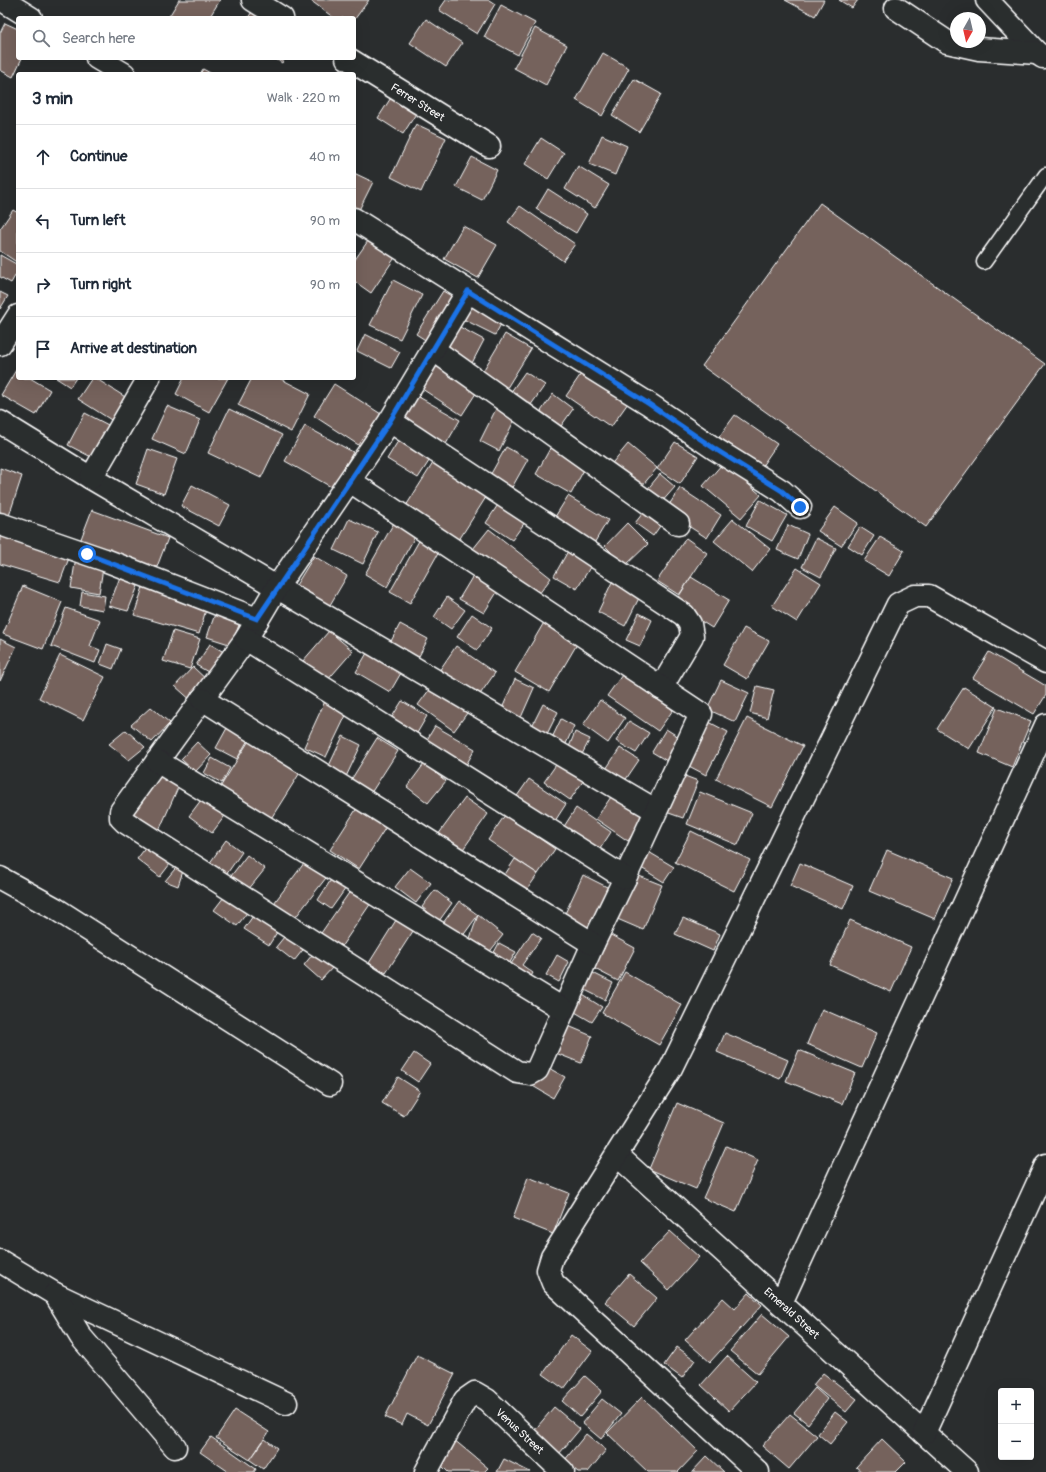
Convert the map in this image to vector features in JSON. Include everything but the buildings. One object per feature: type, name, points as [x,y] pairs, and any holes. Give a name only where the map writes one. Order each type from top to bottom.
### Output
[{"type":"street","points":[[2,0],[28,16]]},
{"type":"street","points":[[253,0],[279,16]]},
{"type":"street","points":[[987,0],[1041,56]]},
{"type":"street","points":[[896,8],[948,42],[979,49],[1041,56]]},
{"type":"street","points":[[100,60],[121,72]]},
{"type":"street","name":"Ferrer Street","points":[[350,60],[489,146]]},
{"type":"street","points":[[356,220],[649,404],[715,449],[782,491],[800,507]]},
{"type":"street","points":[[350,482],[701,714],[655,810],[625,878],[592,944],[537,1070],[530,1074],[518,1072],[125,822],[121,818],[121,811],[246,639],[277,587],[350,482],[434,350],[468,291]]},
{"type":"street","points":[[0,344],[16,319]]},
{"type":"street","points":[[434,350],[678,524]]},
{"type":"street","points":[[91,478],[148,380]]},
{"type":"street","points":[[390,421],[684,615],[690,624],[692,636],[661,688]]},
{"type":"street","points":[[0,422],[91,478],[655,810]]},
{"type":"street","points":[[0,524],[105,560],[257,619]]},
{"type":"street","points":[[758,1472],[553,1283],[548,1270],[552,1257],[671,1068],[898,604],[915,596],[929,596],[1046,662]]},
{"type":"street","points":[[246,639],[625,878]]},
{"type":"street","points":[[202,699],[592,944]]},
{"type":"street","points":[[781,1303],[1046,725]]},
{"type":"street","points":[[157,761],[563,1009]]},
{"type":"street","points":[[0,878],[56,910],[330,1084]]},
{"type":"street","name":"Emerald Street","points":[[617,1155],[966,1472]]},
{"type":"street","points":[[924,1433],[1046,1165]]},
{"type":"street","points":[[0,1261],[55,1294],[286,1403]]},
{"type":"street","points":[[55,1294],[81,1337],[175,1447]]},
{"type":"street","name":"Venus Street","points":[[426,1472],[465,1400],[475,1393],[487,1400],[553,1468]]},
{"type":"lane","points":[[984,262],[1046,175]]},
{"type":"route","points":[[87,554],[257,619],[277,587],[350,482],[390,421],[434,350],[468,291],[649,404],[715,449],[782,491],[800,507]]}]
